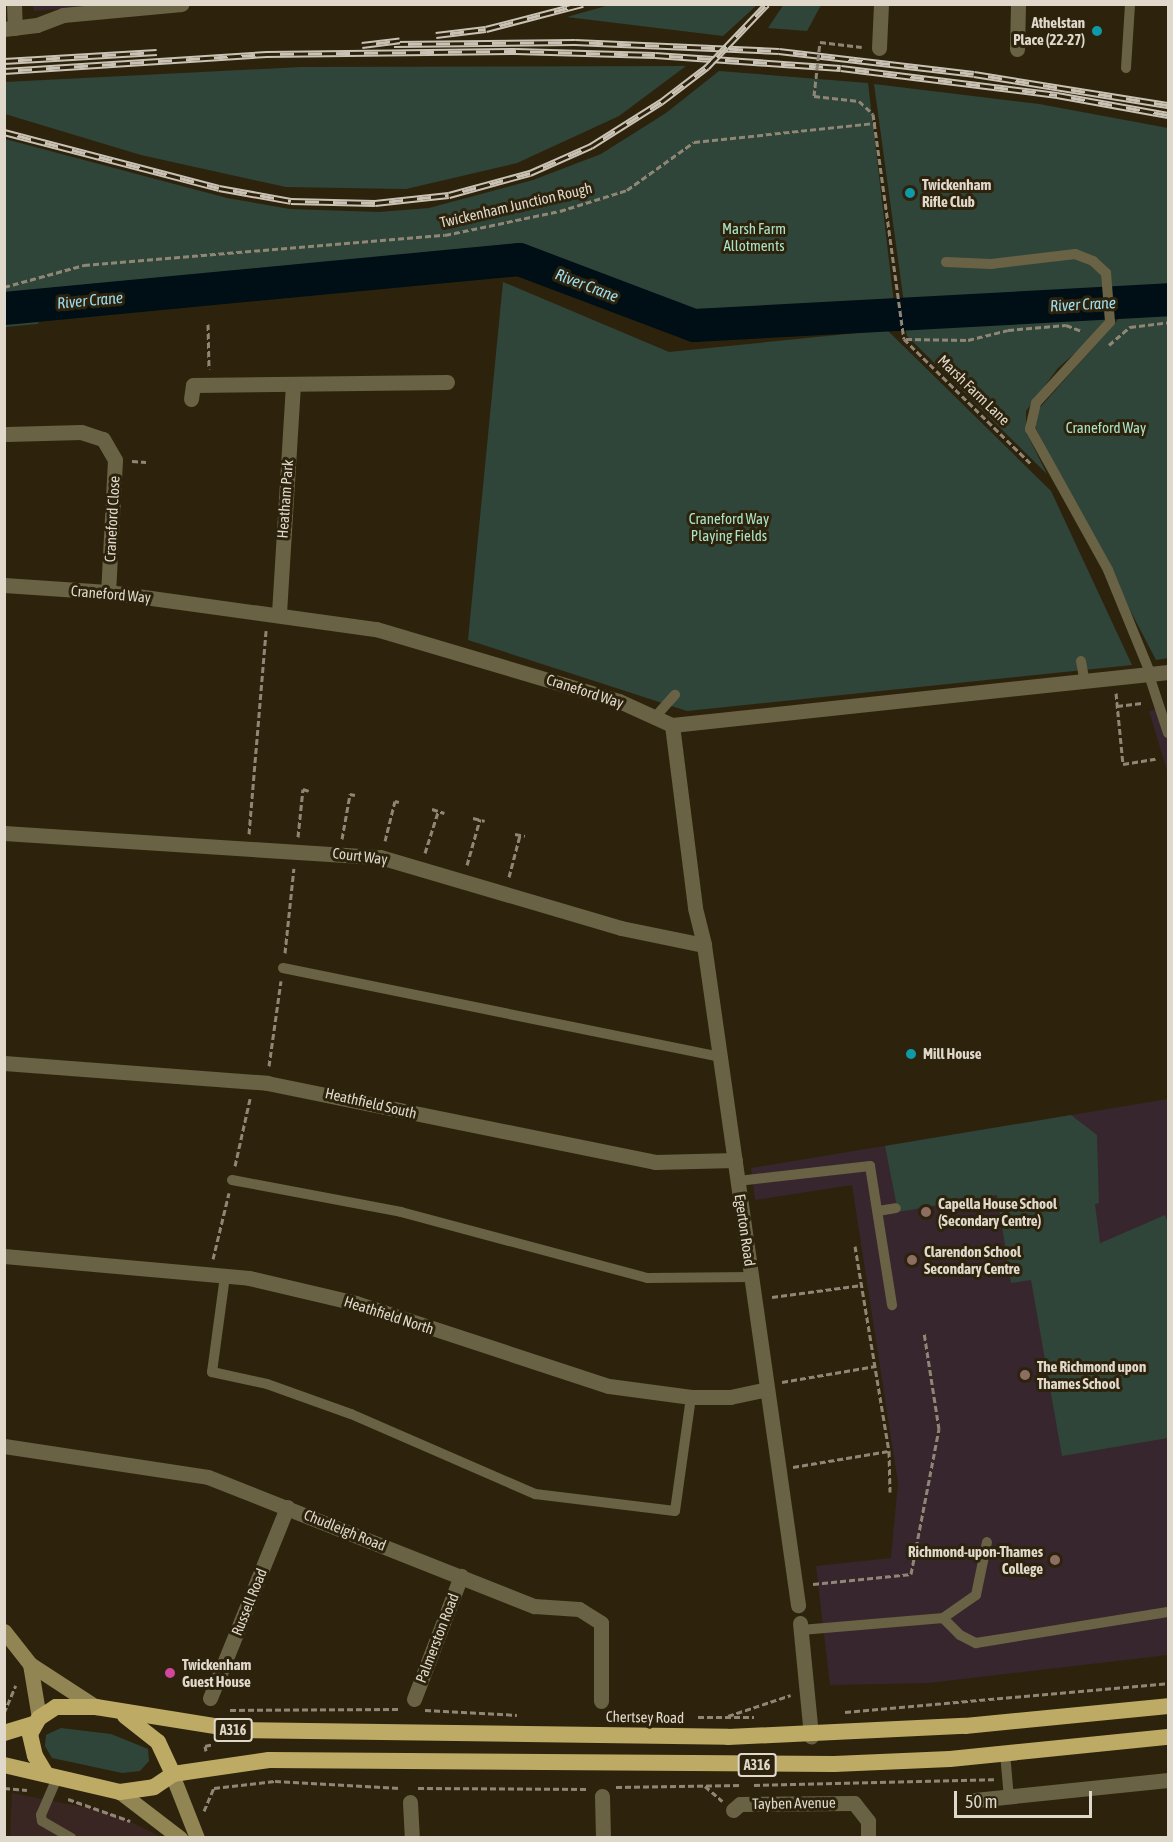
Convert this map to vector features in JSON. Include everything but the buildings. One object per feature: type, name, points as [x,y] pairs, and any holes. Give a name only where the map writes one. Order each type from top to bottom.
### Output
[{"type":"highway","name":"Chertsey Road","points":[[36,1721],[56,1707],[96,1707],[122,1714],[240,1731],[811,1736],[1168,1706]]},
{"type":"highway","points":[[4,1765],[52,1782],[120,1792],[154,1787],[173,1775],[158,1742],[122,1714]]},
{"type":"highway","points":[[4,1733],[36,1721]]},
{"type":"highway","points":[[36,1721],[30,1734],[35,1756],[52,1782]]},
{"type":"highway","name":"A316","points":[[173,1775],[269,1760],[739,1766],[1005,1754],[1168,1737]]},
{"type":"main road","points":[[4,1631],[30,1664],[56,1685],[96,1707]]},
{"type":"main road","points":[[30,1664],[36,1721]]},
{"type":"main road","points":[[173,1775],[197,1838]]},
{"type":"main road","points":[[120,1792],[180,1838]]},
{"type":"street","points":[[14,4],[10,28],[37,25],[63,15],[181,4]]},
{"type":"street","points":[[873,48],[880,4]]},
{"type":"street","points":[[1017,49],[1018,4]]},
{"type":"street","points":[[191,399],[193,385],[447,382]]},
{"type":"street","name":"Heatham Park","points":[[273,612],[294,385]]},
{"type":"street","name":"Craneford Close","points":[[6,434],[81,432],[103,439],[115,460],[108,592]]},
{"type":"street","name":"Craneford Way","points":[[4,585],[108,592],[273,612],[376,629],[470,654],[619,701],[672,725]]},
{"type":"street","points":[[672,725],[1115,680],[1168,672]]},
{"type":"street","name":"Egerton Road","points":[[672,725],[695,908],[704,945],[798,1605]]},
{"type":"street","name":"Court Way","points":[[4,833],[380,857],[463,878],[621,928],[704,945]]},
{"type":"street","name":"Heathfield South","points":[[4,1064],[267,1083],[655,1162],[735,1160]]},
{"type":"street","name":"Heathfield North","points":[[4,1256],[225,1276],[356,1303],[609,1386],[692,1397],[730,1397],[767,1389]]},
{"type":"street","name":"Chudleigh Road","points":[[4,1446],[208,1477],[534,1606],[579,1609],[601,1623],[601,1701]]},
{"type":"street","name":"Russell Road","points":[[210,1698],[287,1507]]},
{"type":"street","name":"Palmerston Road","points":[[414,1699],[461,1576]]},
{"type":"street","name":"Egerton Road","points":[[801,1626],[811,1736]]},
{"type":"street","points":[[975,1800],[1009,1799],[1168,1780]]},
{"type":"street","points":[[602,1796],[603,1838]]},
{"type":"street","points":[[410,1802],[412,1838]]},
{"type":"street","name":"Tayben Avenue","points":[[733,1810],[740,1804],[854,1803],[868,1821],[868,1838]]},
{"type":"lane","points":[[1126,68],[1130,4]]},
{"type":"lane","points":[[946,262],[991,264],[1075,254],[1093,261],[1106,273],[1110,287],[1111,316],[1095,340],[1062,371],[1036,403],[1030,429],[1108,570],[1150,675],[1168,733]]},
{"type":"lane","points":[[1081,661],[1085,682]]},
{"type":"lane","points":[[655,717],[675,695]]},
{"type":"lane","points":[[283,969],[720,1057]]},
{"type":"lane","points":[[738,1181],[870,1166],[892,1305]]},
{"type":"lane","points":[[232,1180],[401,1212],[647,1278],[751,1277]]},
{"type":"lane","points":[[878,1211],[896,1208]]},
{"type":"lane","points":[[225,1276],[212,1372],[267,1384],[351,1414],[535,1494],[675,1511],[692,1397]]},
{"type":"lane","points":[[801,1626],[942,1618],[976,1595],[987,1542]]},
{"type":"lane","name":"Egerton Road","points":[[798,1605],[801,1626]]},
{"type":"lane","points":[[942,1618],[975,1643],[1168,1612]]},
{"type":"lane","points":[[1005,1754],[1009,1799]]},
{"type":"lane","points":[[52,1782],[42,1821],[71,1838]]},
{"type":"path","points":[[873,48],[820,42],[814,96],[859,101],[873,114],[904,339],[969,340],[1008,330],[1066,325],[1095,340],[1113,345],[1130,327],[1168,321]]},
{"type":"path","name":"Twickenham Junction Rough","points":[[4,286],[84,265],[445,236],[560,210],[627,190],[694,142],[876,123]]},
{"type":"path","points":[[208,324],[209,386]]},
{"type":"path","name":"Marsh Farm Lane","points":[[904,339],[1039,473]]},
{"type":"path","points":[[248,847],[273,612]]},
{"type":"path","points":[[1115,680],[1123,764],[1156,759]]},
{"type":"path","points":[[1117,706],[1142,703]]},
{"type":"path","points":[[296,851],[303,789],[309,791]]},
{"type":"path","points":[[339,853],[350,794],[355,795]]},
{"type":"path","points":[[380,857],[395,801],[399,802]]},
{"type":"path","points":[[432,810],[444,813]]},
{"type":"path","points":[[421,866],[438,812]]},
{"type":"path","points":[[473,818],[485,821]]},
{"type":"path","points":[[463,878],[480,819]]},
{"type":"path","points":[[515,834],[525,836]]},
{"type":"path","points":[[506,891],[520,835]]},
{"type":"path","points":[[855,1246],[889,1451],[890,1492]]},
{"type":"path","points":[[754,1299],[862,1285]]},
{"type":"path","points":[[796,1586],[911,1574],[939,1429],[924,1332]]},
{"type":"path","points":[[767,1389],[788,1380],[876,1366]]},
{"type":"path","points":[[780,1470],[889,1451]]},
{"type":"path","points":[[4,1713],[14,1696],[16,1674]]},
{"type":"path","points":[[844,1712],[1168,1683]]},
{"type":"path","points":[[724,1717],[807,1690]]},
{"type":"path","points":[[690,1717],[756,1716]]},
{"type":"path","points":[[4,1788],[52,1782],[132,1822]]},
{"type":"path","points":[[705,1786],[733,1810]]},
{"type":"path","points":[[202,1821],[214,1788]]},
{"type":"shaded area","points":[[33,4],[115,5],[34,11]]},
{"type":"shaded area","points":[[1165,708],[1168,716],[1168,774],[1149,711]]},
{"type":"shaded area","name":"The Richmond upon Thames School","points":[[1168,1099],[1168,1655],[928,1683],[830,1685],[816,1566],[891,1558],[898,1483],[852,1185],[755,1200],[751,1168]]},
{"type":"shaded area","points":[[12,1793],[112,1813],[161,1837],[10,1838]]},
{"type":"green space","points":[[613,4],[757,5],[723,36],[567,17]]},
{"type":"green space","points":[[784,4],[821,5],[807,31],[768,28]]},
{"type":"green space","points":[[686,66],[619,116],[517,163],[406,189],[286,187],[141,155],[5,114],[5,82],[301,67]]},
{"type":"green space","name":"Marsh Farm Allotments","points":[[719,71],[868,83],[894,303],[705,313],[518,251],[61,299],[37,324],[5,327],[5,139],[227,198],[290,209],[379,212],[429,208],[533,180],[601,154],[666,113]]},
{"type":"green space","points":[[874,84],[1039,104],[1168,128],[1168,288],[904,303]]},
{"type":"green space","name":"Craneford Way Playing Fields","points":[[503,282],[669,352],[887,330],[1051,491],[1132,665],[687,711],[468,640]]},
{"type":"green space","name":"Craneford Way","points":[[1168,312],[1168,658],[1156,660],[1036,429],[1036,412],[1122,315]]},
{"type":"green space","points":[[1106,318],[1101,330],[1058,368],[1026,411],[1026,432],[1047,474],[907,336],[904,321]]},
{"type":"green space","points":[[1071,1115],[1097,1135],[1099,1203],[1095,1204],[1100,1243],[1096,1245],[1165,1215],[1168,1223],[1168,1438],[1062,1456],[1031,1280],[1011,1283],[997,1195],[898,1212],[885,1146]]},
{"type":"green space","points":[[61,1728],[111,1734],[148,1749],[149,1761],[140,1771],[122,1773],[52,1758],[45,1746],[46,1735]]},
{"type":"waterway","name":"River Crane","points":[[4,308],[519,259],[694,325],[1168,299]]},
{"type":"railway","points":[[436,35],[486,29],[583,4]]},
{"type":"railway","points":[[4,132],[219,188],[291,201],[375,203],[449,195],[530,173],[591,146],[661,102],[707,67],[767,4]]},
{"type":"railway","points":[[362,45],[400,40]]},
{"type":"railway","points":[[394,44],[575,42],[779,51],[974,74],[1168,105]]},
{"type":"railway","points":[[4,71],[266,54],[516,51],[655,55],[841,68],[1057,95],[1168,115]]},
{"type":"railway","points":[[4,61],[157,52]]},
{"type":"place","name":"Athelstan Place (22-27)","points":[[1097,31]]},
{"type":"place","name":"Twickenham Rifle Club","points":[[910,193]]},
{"type":"place","name":"Mill House","points":[[911,1054]]},
{"type":"place","name":"Capella House School (Secondary Centre)","points":[[926,1212]]},
{"type":"place","name":"Clarendon School Secondary Centre","points":[[912,1260]]},
{"type":"place","name":"The Richmond upon Thames School","points":[[1025,1375]]},
{"type":"place","name":"Richmond-upon-Thames College","points":[[1055,1560]]},
{"type":"place","name":"Twickenham Guest House","points":[[170,1673]]}]
